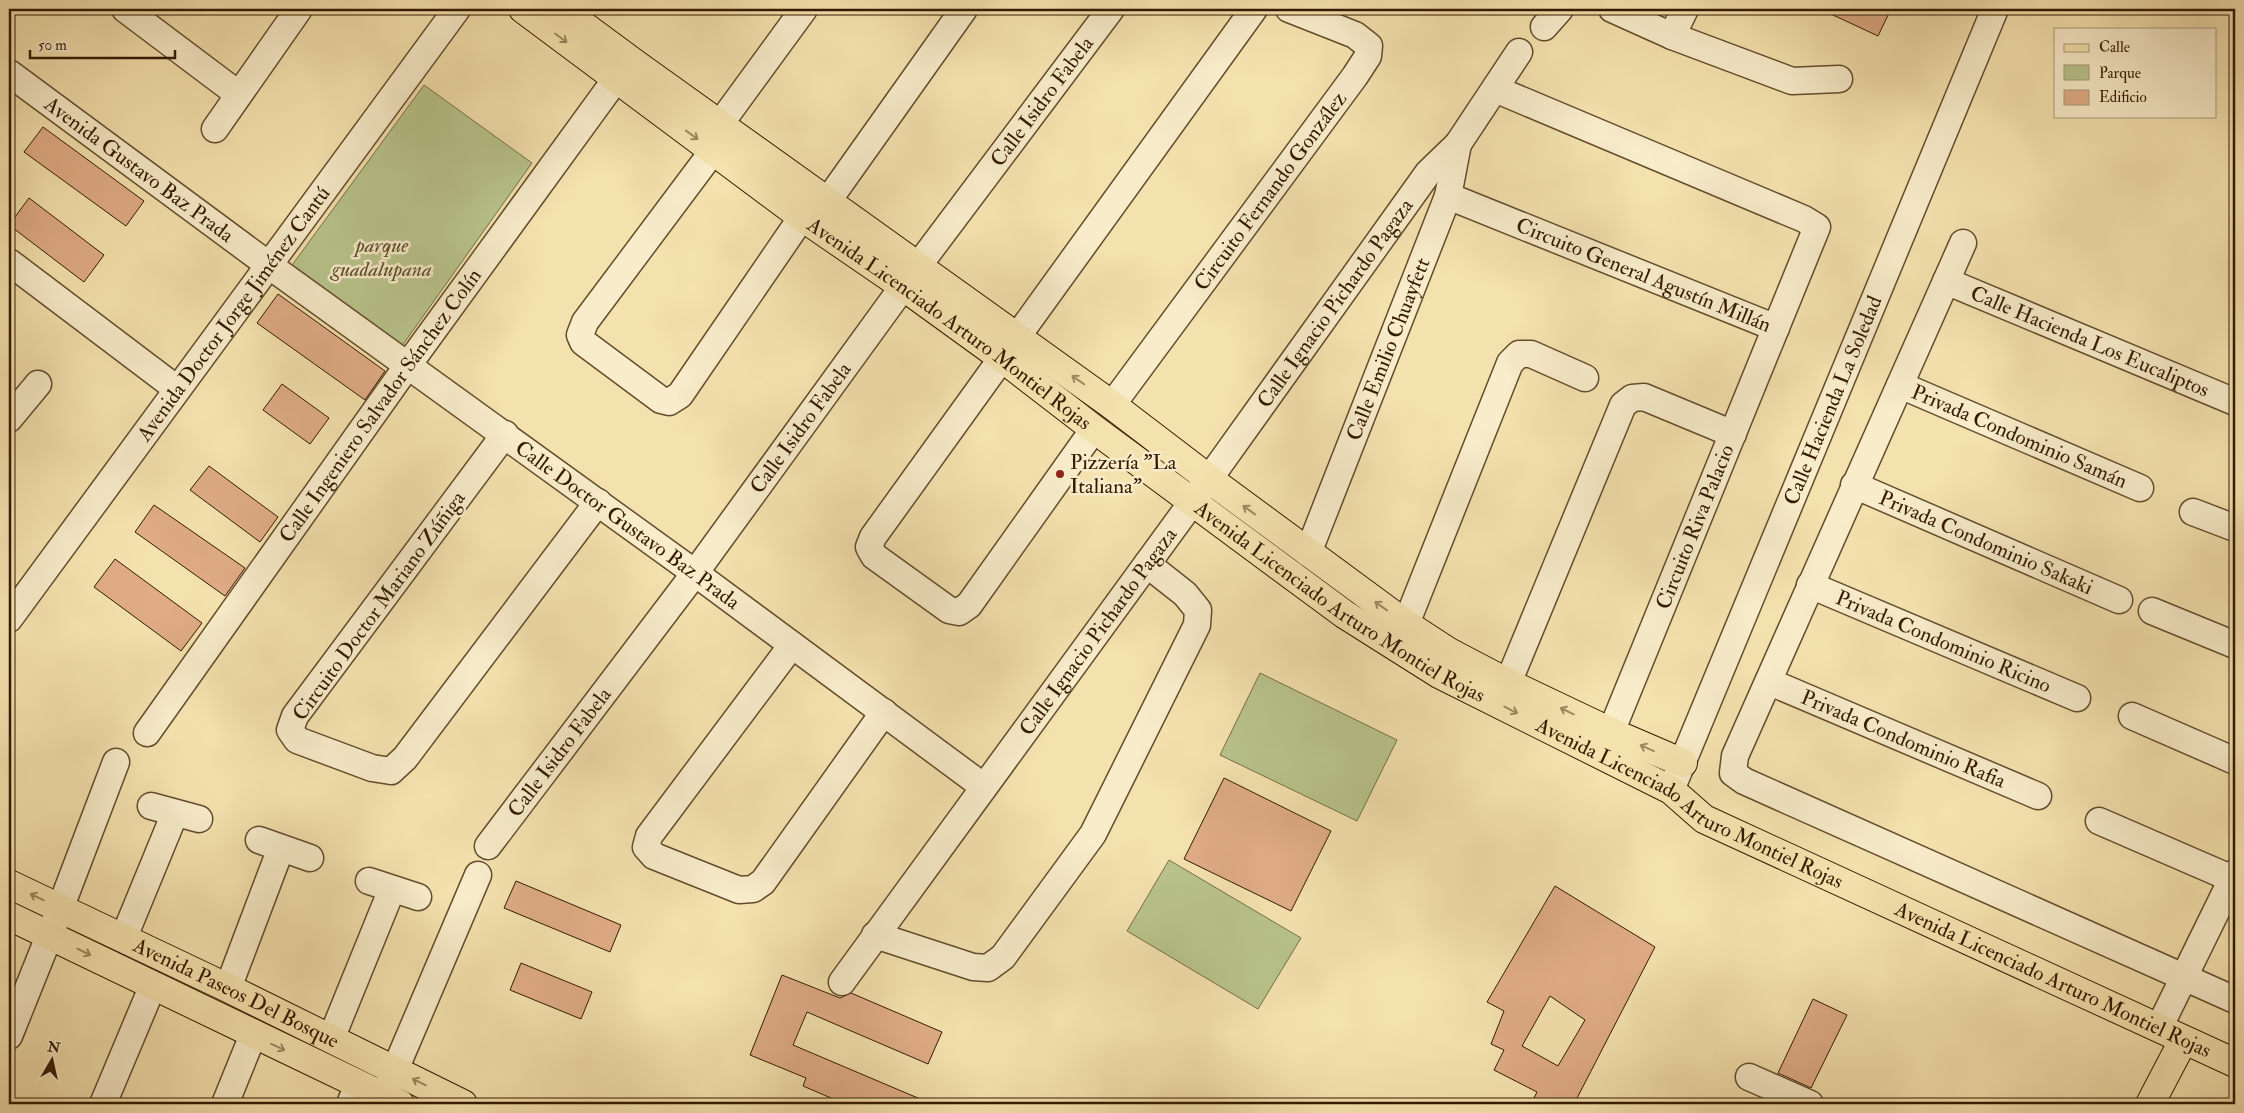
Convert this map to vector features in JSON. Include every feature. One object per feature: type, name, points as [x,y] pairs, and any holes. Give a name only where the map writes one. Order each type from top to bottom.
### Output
[{"type":"main road","name":"Avenida Licenciado Arturo Montiel Rojas","points":[[523,9],[802,217],[911,277]]},
{"type":"main road","name":"Avenida Licenciado Arturo Montiel Rojas","points":[[561,9],[827,202],[911,277],[1009,348],[1112,405],[1208,479],[1406,624],[1449,652],[1508,683],[1682,763]]},
{"type":"main road","name":"Avenida Licenciado Arturo Montiel Rojas","points":[[1009,348],[1094,429],[1344,614],[1439,674],[1671,790],[1704,819],[2235,1064]]},
{"type":"main road","name":"Avenida Paseos Del Bosque","points":[[9,884],[124,937],[463,1104]]},
{"type":"main road","name":"Avenida Paseos Del Bosque","points":[[9,916],[253,1035],[354,1094],[392,1100]]},
{"type":"main road","points":[[2150,1104],[2183,1041]]},
{"type":"street","points":[[125,9],[238,94]]},
{"type":"street","points":[[215,129],[299,9]]},
{"type":"street","name":"Avenida Doctor Jorge Jiménez Cantú","points":[[9,618],[270,266],[457,9]]},
{"type":"street","points":[[720,124],[804,9]]},
{"type":"street","points":[[827,202],[964,9]]},
{"type":"street","name":"Calle Isidro Fabela","points":[[488,846],[695,573],[911,277],[1111,9]]},
{"type":"street","points":[[1094,429],[969,605],[959,612],[949,610],[874,556],[869,547],[873,536],[1254,9]]},
{"type":"street","name":"Circuito Fernando González","points":[[1112,405],[1368,56],[1370,46],[1355,35],[1289,9]]},
{"type":"street","points":[[1612,9],[1672,36],[1792,81],[1839,79]]},
{"type":"street","points":[[1672,36],[1685,9]]},
{"type":"street","name":"Calle Hacienda La Soledad","points":[[1671,790],[1995,9]]},
{"type":"street","name":"Calle Ignacio Pichardo Pagaza","points":[[842,982],[1192,502],[1428,173],[1458,144],[1519,52]]},
{"type":"street","name":"Avenida Gustavo Baz Prada","points":[[9,73],[270,266]]},
{"type":"street","name":"Calle Ingeniero Salvador Sánchez Colín","points":[[147,733],[408,365],[616,79]]},
{"type":"street","name":"Circuito General Agustín Millán","points":[[1448,196],[1776,328],[1817,227],[1804,219],[1495,89]]},
{"type":"street","name":"Calle Emilio Chuayfett","points":[[1308,552],[1448,196],[1458,144]]},
{"type":"street","points":[[713,150],[585,322],[580,334],[584,342],[661,400],[669,402],[680,395],[802,217]]},
{"type":"street","points":[[1770,682],[1810,585],[1963,243]]},
{"type":"street","points":[[9,262],[177,389]]},
{"type":"street","name":"Calle Doctor Gustavo Baz Prada","points":[[270,266],[505,434],[984,787]]},
{"type":"street","name":"Calle Hacienda Los Eucaliptos","points":[[1946,281],[2235,402]]},
{"type":"street","points":[[1733,434],[1776,328]]},
{"type":"street","points":[[1406,624],[1510,363],[1519,354],[1531,354],[1585,378]]},
{"type":"street","points":[[9,417],[38,384]]},
{"type":"street","name":"Privada Condominio Samán","points":[[1900,385],[2140,488]]},
{"type":"street","name":"Circuito Riva Palacio","points":[[1508,683],[1623,404],[1632,398],[1644,397],[1733,434],[1611,732]]},
{"type":"street","name":"Circuito Doctor Mariano Zúñiga","points":[[505,434],[296,716],[290,730],[297,740],[372,768],[391,771],[405,758],[598,502]]},
{"type":"street","name":"Privada Condominio Sakaki","points":[[1854,485],[2119,600]]},
{"type":"street","points":[[2193,512],[2235,528]]},
{"type":"street","points":[[875,935],[974,967],[988,968],[1003,957],[1093,834],[1197,625],[1198,610],[1185,594],[1147,564]]},
{"type":"street","name":"Privada Condominio Ricino","points":[[1810,585],[2077,698]]},
{"type":"street","points":[[2152,611],[2235,644]]},
{"type":"street","points":[[792,645],[649,836],[646,847],[654,856],[738,890],[753,889],[763,882],[884,712]]},
{"type":"street","name":"Avenida Licenciado Arturo Montiel Rojas","points":[[1770,682],[1735,756],[1733,773],[1744,781],[2235,1000]]},
{"type":"street","name":"Privada Condominio Rafia","points":[[1770,682],[2038,796]]},
{"type":"street","points":[[2132,716],[2235,761]]},
{"type":"street","points":[[9,1036],[116,762]]},
{"type":"street","points":[[124,937],[175,813]]},
{"type":"street","points":[[2099,821],[2234,877],[2159,1028]]},
{"type":"street","points":[[228,988],[270,844],[310,858]]},
{"type":"street","points":[[392,1100],[395,1070],[478,875]]},
{"type":"street","points":[[331,1039],[380,885],[418,897]]},
{"type":"street","points":[[103,1104],[153,985]]},
{"type":"street","points":[[225,1104],[253,1035]]},
{"type":"street","points":[[1749,1077],[1810,1104]]},
{"type":"green space","name":"parque guadalupana","points":[[424,85],[532,163],[397,353],[287,272]]},
{"type":"green space","points":[[1260,673],[1397,740],[1357,821],[1220,755]]},
{"type":"green space","points":[[1169,860],[1301,938],[1258,1009],[1127,931]]},
{"type":"building","points":[[1820,9],[1891,9],[1878,36]]},
{"type":"building","points":[[43,127],[144,201],[126,226],[24,152]]},
{"type":"building","points":[[29,198],[104,255],[84,282],[9,225]]},
{"type":"building","points":[[278,294],[385,371],[365,400],[257,323]]},
{"type":"building","points":[[282,384],[329,418],[310,444],[263,410]]},
{"type":"building","points":[[209,466],[278,517],[260,542],[190,490]]},
{"type":"building","points":[[154,505],[245,568],[225,596],[135,532]]},
{"type":"building","points":[[115,559],[202,623],[181,651],[94,587]]},
{"type":"building","points":[[1224,778],[1331,831],[1291,911],[1184,859]]},
{"type":"building","points":[[516,881],[621,925],[610,952],[504,908]]},
{"type":"building","points":[[1555,886],[1655,947],[1574,1104],[1531,1104],[1537,1092],[1494,1070],[1504,1050],[1491,1044],[1504,1011],[1487,1002]],"holes":[[[1550,996],[1585,1020],[1558,1066],[1522,1046]]]},
{"type":"building","points":[[521,963],[592,992],[581,1019],[510,990]]},
{"type":"building","points":[[782,975],[840,998],[851,993],[942,1032],[928,1064],[807,1012],[793,1045],[932,1104],[845,1104],[803,1086],[806,1078],[750,1055]]},
{"type":"building","points":[[1813,999],[1847,1015],[1811,1088],[1778,1073]]},
{"type":"place","name":"Pizzería \"La Italiana\"","points":[[1060,474]]}]
